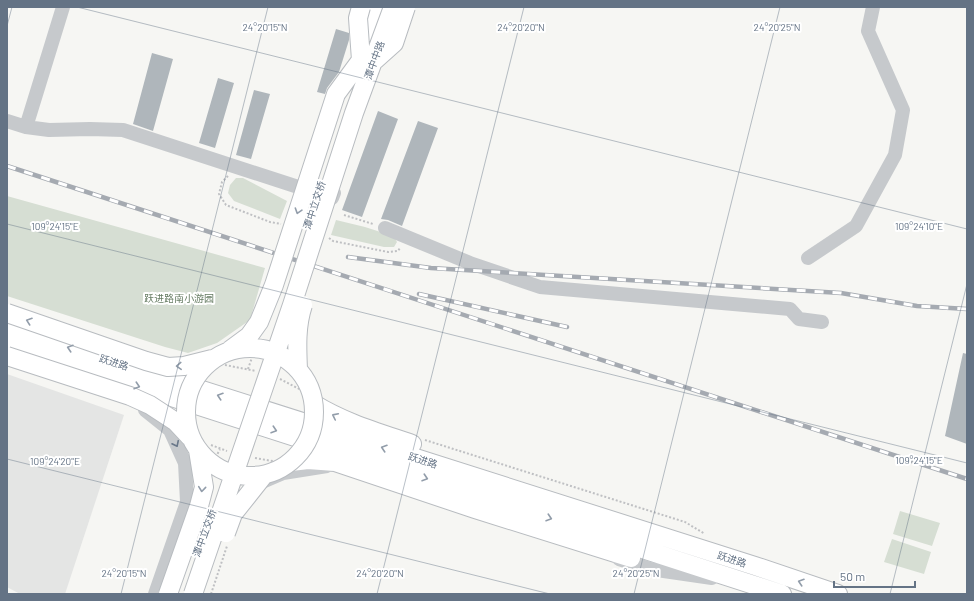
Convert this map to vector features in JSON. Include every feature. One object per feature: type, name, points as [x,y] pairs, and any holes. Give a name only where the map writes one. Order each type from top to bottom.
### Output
[{"type":"main road","points":[[298,369],[297,345],[300,313],[372,95],[358,18],[361,7]]},
{"type":"main road","name":"潭中中路","points":[[354,113],[379,7]]},
{"type":"main road","name":"潭中中路","points":[[367,61],[393,7]]},
{"type":"main road","points":[[168,594],[199,506],[204,487],[186,416],[189,393],[193,382],[200,372],[249,336],[258,322],[274,285],[336,94],[367,61],[394,43],[406,7]]},
{"type":"main road","name":"潭中立交桥","points":[[182,594],[246,414],[367,61]]},
{"type":"main road","name":"潭中立交桥","points":[[193,594],[292,305],[354,113]]},
{"type":"main road","points":[[7,314],[168,367],[195,364],[241,349],[253,348],[278,354],[298,369],[307,386],[314,420],[310,436],[302,450],[291,462],[278,470],[253,477],[228,473],[206,459],[176,422],[163,412],[150,405],[130,396],[7,356]]},
{"type":"main road","name":"跃进路","points":[[7,328],[752,574],[782,594]]},
{"type":"main road","name":"跃进路","points":[[7,344],[752,574],[838,594]]},
{"type":"main road","points":[[310,399],[329,413],[352,424],[528,483],[678,530],[752,574]]},
{"type":"main road","points":[[291,462],[308,460],[335,462],[475,509],[667,569],[752,574]]},
{"type":"main road","points":[[204,594],[233,514],[264,475]]},
{"type":"street","points":[[26,127],[64,7]]},
{"type":"street","points":[[311,191],[370,7]]},
{"type":"street","points":[[7,121],[26,127],[49,130],[123,130],[332,198],[397,7]]},
{"type":"street","points":[[808,258],[856,226],[895,155],[903,110],[868,31],[873,7]]},
{"type":"street","points":[[347,79],[370,87]]},
{"type":"street","points":[[385,228],[470,263],[540,287],[790,309],[799,318],[822,322]]},
{"type":"street","points":[[7,363],[139,405],[170,430],[185,463],[187,502],[155,594]]},
{"type":"street","points":[[198,594],[223,519],[247,488],[283,473],[327,466],[650,569],[752,574]]},
{"type":"path","points":[[232,173],[222,182],[219,194],[226,205],[270,222],[286,224]]},
{"type":"path","points":[[344,215],[385,228]]},
{"type":"path","points":[[328,238],[333,241],[388,252],[398,251],[400,247]]},
{"type":"path","points":[[275,376],[310,399]]},
{"type":"path","points":[[421,439],[685,522],[710,538]]},
{"type":"shaded area","points":[[7,374],[124,415],[65,594],[20,594],[7,587]]},
{"type":"green space","points":[[236,178],[243,178],[287,201],[280,219],[234,201],[228,193],[230,185]]},
{"type":"green space","name":"跃进路南小游园","points":[[7,196],[265,268],[250,320],[217,343],[188,353],[7,296]]},
{"type":"green space","points":[[336,220],[393,236],[397,242],[394,247],[384,247],[331,235]]},
{"type":"green space","points":[[900,511],[940,523],[932,546],[893,534]]},
{"type":"green space","points":[[892,539],[931,552],[924,574],[884,562]]},
{"type":"building","points":[[336,29],[349,33],[349,40],[339,72],[327,88],[325,94],[317,92]]},
{"type":"building","points":[[152,53],[173,59],[153,131],[133,124]]},
{"type":"building","points":[[218,78],[234,83],[215,148],[199,143]]},
{"type":"building","points":[[254,90],[270,94],[251,159],[236,155]]},
{"type":"building","points":[[378,111],[398,119],[362,217],[342,210]]},
{"type":"building","points":[[418,121],[438,128],[402,226],[388,220],[381,219]]},
{"type":"building","points":[[963,353],[967,354],[967,444],[945,436]]},
{"type":"railway","points":[[7,166],[967,479]]},
{"type":"railway","points":[[348,257],[431,268],[841,293],[917,306],[967,309]]},
{"type":"railway","points":[[419,294],[567,327]]}]
